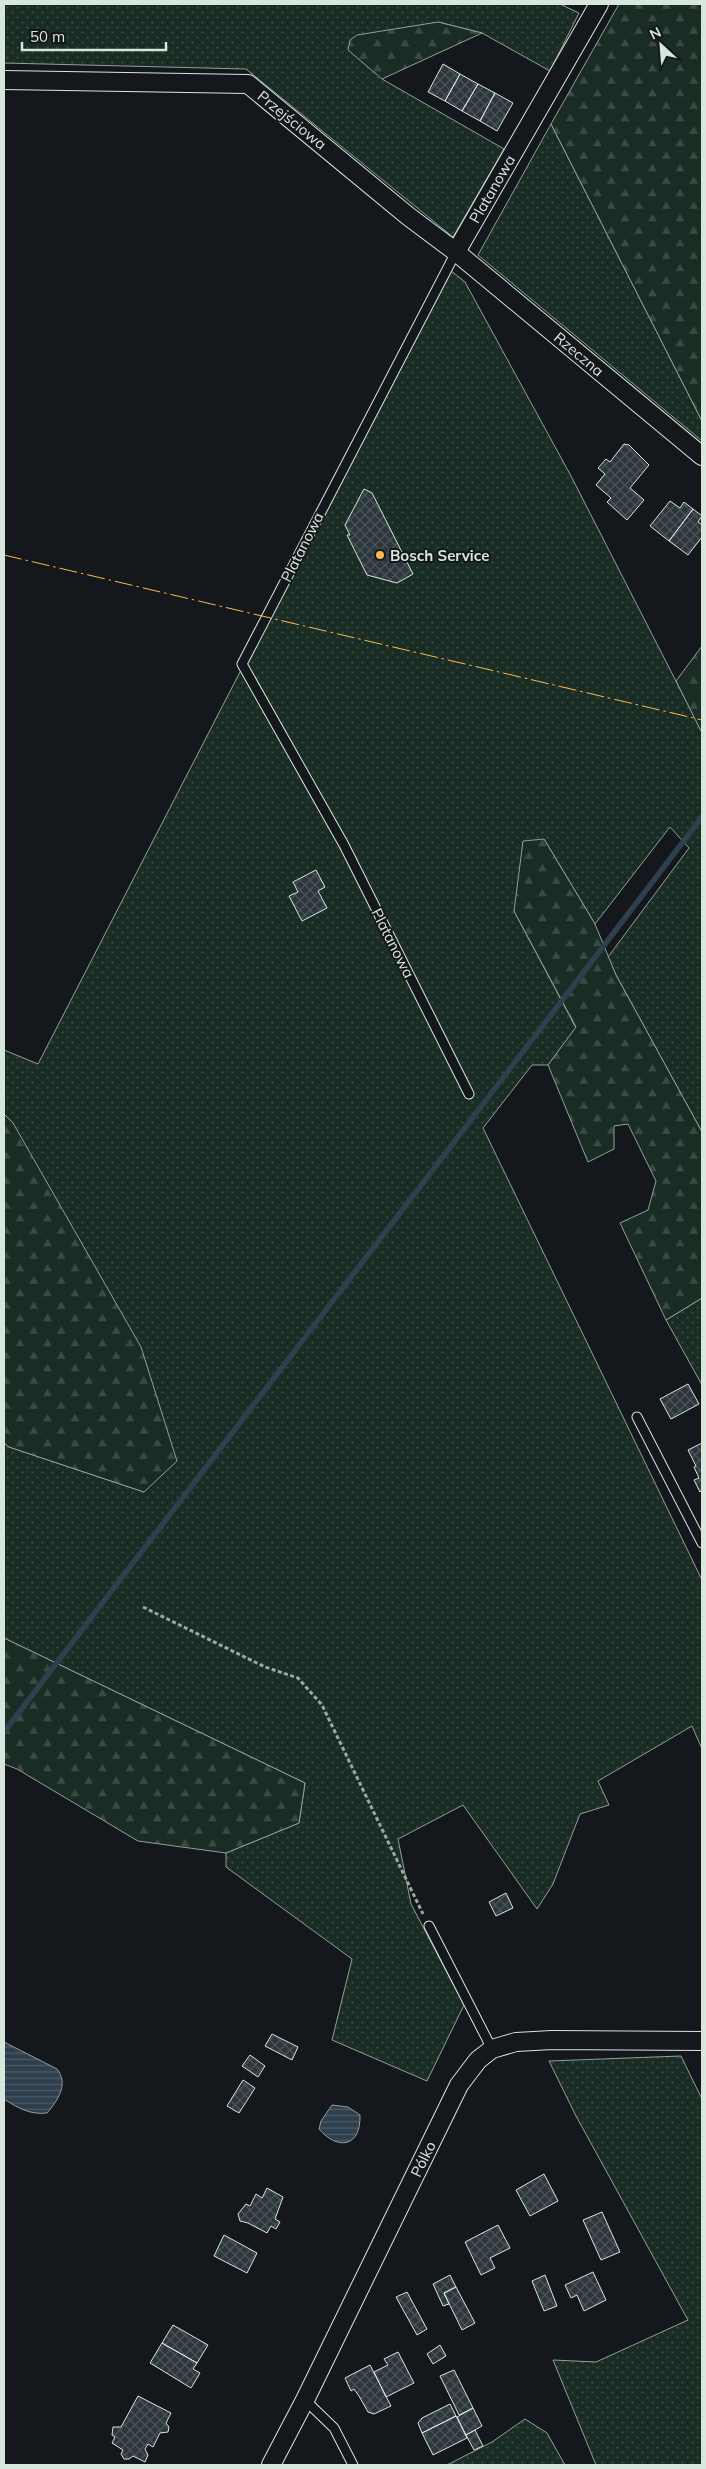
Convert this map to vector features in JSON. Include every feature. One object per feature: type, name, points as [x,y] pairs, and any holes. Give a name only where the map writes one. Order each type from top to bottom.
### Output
[{"type":"street","name":"Platanowa","points":[[456,252],[599,4]]},
{"type":"street","name":"Przejściowa","points":[[4,80],[248,84],[408,216],[456,252]]},
{"type":"street","name":"Rzeczna","points":[[456,252],[702,456]]},
{"type":"street","name":"Pólko","points":[[271,2465],[305,2400],[459,2085],[478,2060],[492,2049],[516,2042],[552,2040],[702,2041]]},
{"type":"lane","name":"Platanowa","points":[[456,252],[242,664],[344,845],[469,1094]]},
{"type":"lane","points":[[637,1417],[702,1543]]},
{"type":"lane","points":[[429,1926],[492,2049]]},
{"type":"lane","points":[[305,2400],[334,2428],[353,2465]]},
{"type":"path","points":[[142,1607],[266,1667],[298,1678],[322,1705],[429,1926]]},
{"type":"green space","points":[[4,4],[560,4],[579,13],[550,71],[482,33],[438,22],[382,79],[504,149],[453,237],[246,69],[4,63]]},
{"type":"green space","points":[[619,4],[702,4],[702,421],[551,124]]},
{"type":"green space","points":[[438,22],[482,33],[382,79],[348,50],[350,40],[357,35]]},
{"type":"green space","points":[[551,124],[702,421],[702,441],[478,255]]},
{"type":"green space","points":[[450,270],[465,282],[571,476],[702,732],[702,1132],[608,957],[689,848],[670,827],[595,924],[544,839],[514,911],[576,1028],[548,1065],[532,1065],[483,1128],[702,1580],[702,1749],[692,1726],[598,1781],[609,1805],[580,1814],[553,1884],[537,1909],[463,1805],[398,1839],[411,1904],[464,2005],[427,2081],[332,2040],[352,1959],[226,1867],[226,1853],[299,1823],[305,1783],[4,1638],[4,1443],[9,1447],[144,1492],[13,1123],[4,1114],[4,1050],[38,1064],[359,441]]},
{"type":"green space","points":[[702,646],[702,729],[701,731],[676,681]]},
{"type":"green space","points":[[544,839],[595,924],[616,975],[702,1132],[702,1298],[666,1320],[620,1223],[648,1210],[656,1181],[628,1124],[614,1126],[614,1149],[588,1162],[548,1065],[576,1027],[514,911],[523,841]]},
{"type":"green space","points":[[4,1114],[13,1123],[141,1347],[177,1461],[144,1492],[9,1447],[4,1443]]},
{"type":"green space","points":[[702,1298],[702,1385],[666,1320]]},
{"type":"green space","points":[[4,1638],[305,1783],[299,1823],[226,1853],[138,1841],[17,1769],[4,1764]]},
{"type":"green space","points":[[681,2056],[702,2099],[702,2465],[596,2465],[553,2360],[596,2362],[688,2320],[576,2116],[549,2061]]},
{"type":"green space","points":[[525,2419],[547,2433],[565,2465],[447,2465],[492,2442]]},
{"type":"water","points":[[4,2042],[57,2069],[62,2080],[61,2092],[47,2113],[35,2113],[24,2110],[4,2099]]},
{"type":"water","points":[[332,2105],[348,2107],[360,2115],[357,2134],[347,2142],[334,2141],[319,2129],[321,2121]]},
{"type":"building","points":[[443,64],[460,74],[445,101],[428,92]]},
{"type":"building","points":[[460,74],[478,84],[462,111],[445,101]]},
{"type":"building","points":[[478,84],[495,93],[480,121],[462,111]]},
{"type":"building","points":[[495,93],[513,103],[497,131],[480,121]]},
{"type":"building","points":[[624,444],[629,445],[649,465],[630,488],[644,500],[627,520],[607,502],[611,498],[596,485],[605,474],[598,468],[606,459],[610,462]]},
{"type":"building","name":"Bosch Service","points":[[364,489],[372,493],[413,574],[397,583],[367,575],[347,535],[350,535],[345,525]]},
{"type":"building","points":[[670,501],[680,508],[684,502],[693,509],[669,541],[650,526]]},
{"type":"building","points":[[693,509],[702,516],[698,522],[702,525],[702,537],[688,555],[669,541]]},
{"type":"building","points":[[316,870],[325,887],[318,891],[327,908],[302,921],[289,896],[298,892],[293,882]]},
{"type":"building","points":[[688,1384],[699,1404],[671,1419],[660,1399]]},
{"type":"building","points":[[702,1443],[702,1490],[700,1492],[694,1480],[699,1478],[694,1467],[696,1466],[688,1450]]},
{"type":"building","points":[[506,1893],[513,1908],[496,1916],[489,1902]]},
{"type":"building","points":[[272,2034],[298,2047],[292,2060],[265,2046]]},
{"type":"building","points":[[250,2055],[265,2066],[258,2077],[242,2066]]},
{"type":"building","points":[[243,2080],[255,2088],[239,2113],[227,2106]]},
{"type":"building","points":[[544,2174],[558,2201],[530,2216],[516,2190]]},
{"type":"building","points":[[267,2188],[283,2197],[275,2219],[280,2222],[276,2229],[271,2226],[267,2233],[240,2221],[238,2214],[246,2204],[250,2206],[256,2194],[262,2198]]},
{"type":"building","points":[[602,2212],[620,2252],[601,2260],[583,2220]]},
{"type":"building","points":[[498,2225],[510,2248],[490,2258],[495,2268],[481,2275],[465,2242]]},
{"type":"building","points":[[224,2235],[257,2253],[247,2273],[214,2256]]},
{"type":"building","points":[[593,2272],[606,2300],[584,2311],[577,2295],[571,2298],[565,2285]]},
{"type":"building","points":[[450,2275],[456,2287],[444,2293],[449,2304],[443,2306],[433,2284]]},
{"type":"building","points":[[545,2275],[557,2306],[544,2311],[532,2281]]},
{"type":"building","points":[[456,2287],[475,2323],[462,2330],[444,2293]]},
{"type":"building","points":[[407,2292],[427,2329],[417,2335],[396,2297]]},
{"type":"building","points":[[173,2325],[208,2345],[197,2363],[162,2343]]},
{"type":"building","points":[[162,2343],[197,2363],[193,2369],[200,2373],[191,2388],[150,2363]]},
{"type":"building","points":[[440,2345],[446,2356],[433,2364],[427,2354]]},
{"type":"building","points":[[398,2352],[414,2383],[386,2397],[374,2372],[388,2365],[384,2359]]},
{"type":"building","points":[[370,2365],[391,2406],[374,2414],[368,2412],[354,2389],[351,2391],[345,2378]]},
{"type":"building","points":[[454,2370],[473,2408],[459,2415],[440,2376]]},
{"type":"building","points":[[138,2396],[171,2413],[166,2423],[169,2427],[168,2432],[160,2433],[153,2447],[148,2444],[145,2449],[148,2455],[145,2462],[133,2456],[129,2459],[124,2459],[121,2454],[123,2450],[112,2443],[115,2437],[112,2435],[113,2427],[121,2427]]},
{"type":"building","points":[[450,2404],[456,2416],[422,2433],[418,2423],[422,2418]]},
{"type":"building","points":[[473,2408],[482,2426],[466,2435],[457,2417]]},
{"type":"building","points":[[456,2416],[467,2438],[433,2455],[422,2433]]},
{"type":"building","points":[[475,2430],[483,2446],[474,2450],[466,2435]]},
{"type":"waterway","points":[[4,1732],[702,817]]},
{"type":"power","points":[[4,555],[702,720]]},
{"type":"place","name":"Bosch Service","points":[[380,555]]}]
